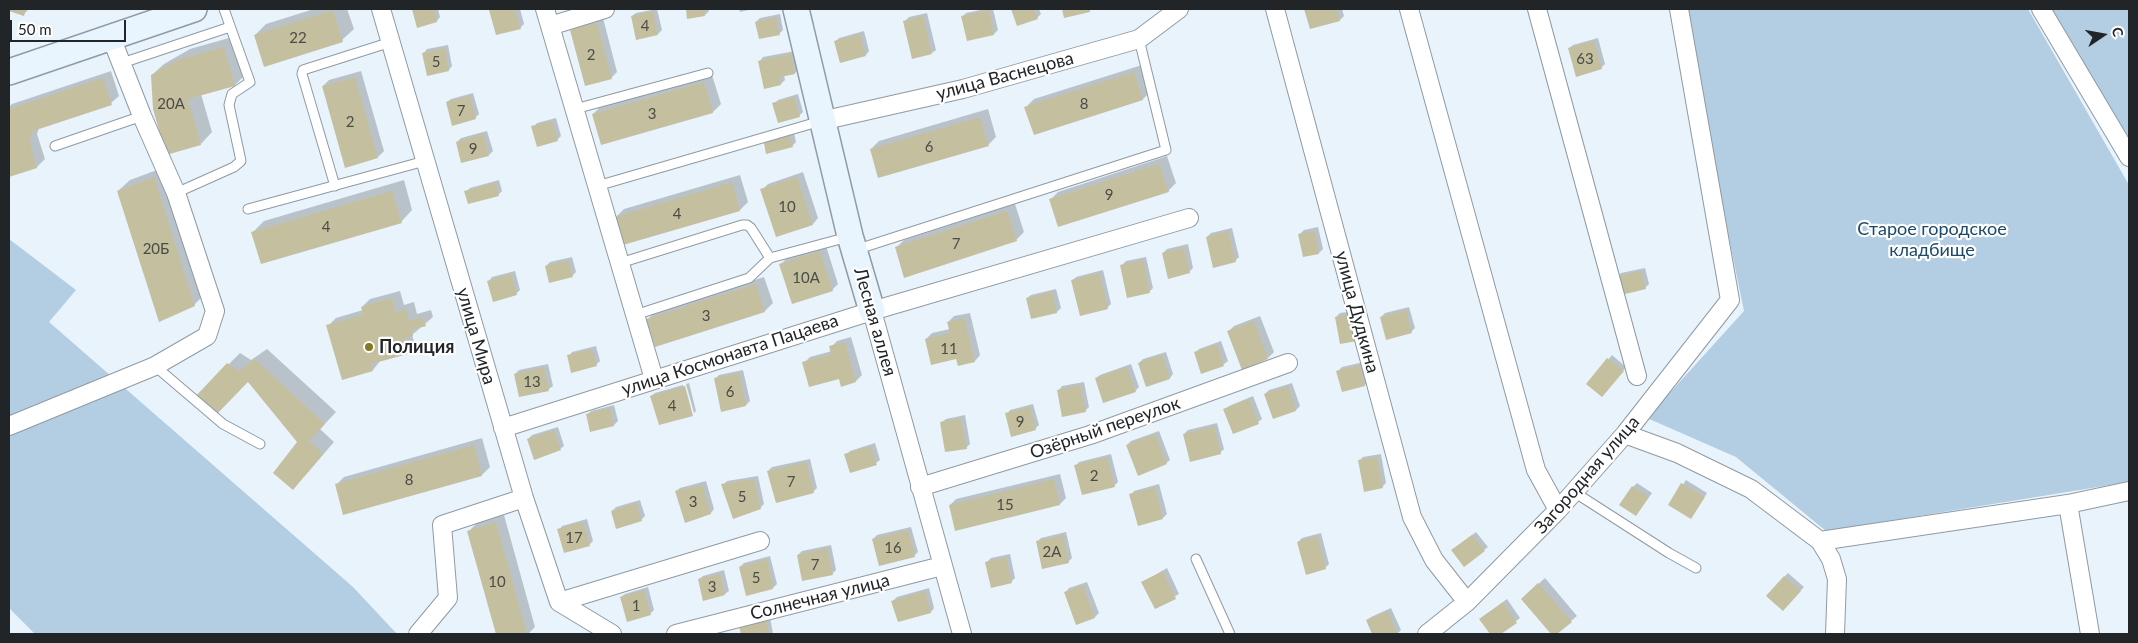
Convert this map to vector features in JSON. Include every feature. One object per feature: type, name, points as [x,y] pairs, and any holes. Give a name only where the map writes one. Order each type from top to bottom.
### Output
[{"type":"street","points":[[9,72],[194,9]]},
{"type":"street","name":"улица Мира","points":[[381,9],[524,498],[560,602]]},
{"type":"street","points":[[545,9],[654,380]]},
{"type":"street","points":[[550,26],[605,9]]},
{"type":"street","name":"Лесная аллея","points":[[796,9],[821,121],[852,243],[962,634]]},
{"type":"street","name":"улица Васнецова","points":[[821,121],[963,90],[1139,39],[1179,9]]},
{"type":"street","name":"улица Дудкина","points":[[1275,9],[1412,517],[1434,560],[1467,602]]},
{"type":"street","points":[[1409,9],[1536,470],[1558,510]]},
{"type":"street","points":[[1537,9],[1636,376]]},
{"type":"street","name":"Загородная улица","points":[[1427,634],[1467,602],[1558,510],[1625,434],[1730,300],[1679,9]]},
{"type":"street","points":[[2041,9],[2129,157]]},
{"type":"street","points":[[9,426],[155,366],[207,336],[215,311],[176,193],[142,116],[111,37]]},
{"type":"street","name":"улица Космонавта Пацаева","points":[[503,428],[872,311],[1189,218]]},
{"type":"street","name":"Озёрный переулок","points":[[920,487],[1090,435],[1288,363]]},
{"type":"street","points":[[1625,434],[1677,453],[1751,489],[1820,541],[1831,559],[1836,579],[1834,634]]},
{"type":"street","points":[[1820,541],[2068,504],[2129,491]]},
{"type":"street","points":[[418,634],[448,598],[442,525],[524,498]]},
{"type":"street","points":[[2068,504],[2090,634]]},
{"type":"street","points":[[560,602],[760,541]]},
{"type":"street","name":"Солнечная улица","points":[[676,634],[698,631],[942,566]]},
{"type":"street","points":[[560,602],[612,634]]},
{"type":"lane","points":[[176,193],[242,162],[229,105],[232,94],[250,82],[224,9]]},
{"type":"lane","points":[[122,63],[230,28]]},
{"type":"lane","points":[[635,315],[749,278],[770,258],[852,243],[1166,150],[1139,39]]},
{"type":"lane","points":[[334,186],[302,74],[303,70],[391,42]]},
{"type":"lane","points":[[575,109],[708,73]]},
{"type":"lane","points":[[55,146],[142,116]]},
{"type":"lane","points":[[597,186],[821,121]]},
{"type":"lane","points":[[248,210],[425,161]]},
{"type":"lane","points":[[620,263],[742,225],[747,225],[750,228],[770,258]]},
{"type":"lane","points":[[155,366],[223,424],[260,444]]},
{"type":"lane","points":[[1574,492],[1669,553],[1696,568]]},
{"type":"lane","points":[[1196,559],[1230,634]]},
{"type":"green space","name":"Старое городское кладбище","points":[[1688,9],[2028,9],[2129,185],[2129,482],[1826,531],[1736,457],[1647,418],[1744,311],[1722,204]]},
{"type":"green space","points":[[2043,9],[2129,9],[2129,137]]},
{"type":"green space","points":[[9,239],[76,290],[49,322],[353,587],[397,634],[35,634],[9,608]]},
{"type":"building","points":[[9,9],[26,9],[24,16],[9,11]]},
{"type":"building","points":[[412,9],[434,9],[437,22],[417,28]]},
{"type":"building","points":[[515,9],[521,29],[496,35],[489,10]]},
{"type":"building","points":[[686,9],[704,9],[705,16],[687,19]]},
{"type":"building","points":[[1011,9],[1034,9],[1038,19],[1017,26]]},
{"type":"building","points":[[1062,9],[1090,9],[1090,12],[1064,18]]},
{"type":"building","points":[[1304,9],[1337,9],[1340,21],[1310,29]]},
{"type":"building","points":[[333,10],[343,42],[264,67],[254,35]]},
{"type":"building","points":[[989,10],[994,35],[967,41],[961,16]]},
{"type":"building","points":[[653,11],[658,35],[636,40],[631,16]]},
{"type":"building","points":[[923,16],[932,54],[912,59],[903,21]]},
{"type":"building","points":[[776,17],[780,35],[759,39],[755,22]]},
{"type":"building","points":[[597,23],[612,79],[585,86],[570,30]]},
{"type":"building","points":[[860,34],[866,56],[840,63],[834,41]]},
{"type":"building","points":[[1594,41],[1602,69],[1576,77],[1568,48]]},
{"type":"building","points":[[224,47],[235,86],[188,99],[201,145],[166,155],[153,109],[151,75],[177,60]]},
{"type":"building","points":[[445,48],[449,71],[427,76],[422,53]]},
{"type":"building","points":[[791,54],[795,74],[780,77],[781,85],[764,89],[758,61]]},
{"type":"building","points":[[1134,72],[1143,100],[1034,135],[1024,107]]},
{"type":"building","points":[[355,77],[378,158],[345,168],[322,86]]},
{"type":"building","points":[[103,78],[112,105],[33,131],[30,143],[37,168],[9,177],[9,109]]},
{"type":"building","points":[[704,82],[713,113],[601,145],[592,114]]},
{"type":"building","points":[[470,96],[476,119],[452,126],[446,102]]},
{"type":"building","points":[[794,97],[800,117],[778,123],[772,103]]},
{"type":"building","points":[[980,117],[989,146],[878,178],[870,149]]},
{"type":"building","points":[[552,121],[558,141],[537,147],[531,126]]},
{"type":"building","points":[[483,134],[489,156],[461,163],[456,142]]},
{"type":"building","points":[[790,136],[793,147],[766,154],[764,143]]},
{"type":"building","points":[[1159,164],[1169,192],[1058,227],[1049,199]]},
{"type":"building","points":[[154,177],[195,306],[159,322],[117,191]]},
{"type":"building","points":[[797,177],[813,225],[776,237],[760,189]]},
{"type":"building","points":[[732,182],[740,211],[623,245],[615,217]]},
{"type":"building","points":[[496,183],[499,196],[468,204],[464,191]]},
{"type":"building","points":[[392,191],[402,223],[261,264],[251,232]]},
{"type":"building","points":[[1007,211],[1017,241],[904,278],[895,247]]},
{"type":"building","points":[[1228,231],[1236,262],[1213,268],[1206,237]]},
{"type":"building","points":[[1315,231],[1319,254],[1303,257],[1298,234]]},
{"type":"building","points":[[1184,248],[1190,273],[1168,279],[1162,253]]},
{"type":"building","points":[[820,251],[833,291],[792,304],[779,264]]},
{"type":"building","points":[[568,260],[573,277],[549,283],[545,266]]},
{"type":"building","points":[[1143,260],[1150,293],[1127,298],[1120,265]]},
{"type":"building","points":[[1641,271],[1646,289],[1621,295],[1616,277]]},
{"type":"building","points":[[1099,273],[1108,309],[1080,316],[1071,280]]},
{"type":"building","points":[[511,274],[517,295],[493,302],[487,281]]},
{"type":"building","points":[[756,284],[765,312],[655,347],[646,319]]},
{"type":"building","points":[[1052,292],[1057,313],[1031,319],[1026,298]]},
{"type":"building","name":"Полиция","points":[[392,298],[396,312],[406,309],[409,321],[423,317],[426,326],[412,330],[413,336],[404,339],[408,354],[371,364],[373,371],[342,380],[326,325],[363,315],[361,307]]},
{"type":"building","points":[[1406,310],[1412,333],[1386,340],[1380,317]]},
{"type":"building","points":[[1352,314],[1357,341],[1340,344],[1335,317]]},
{"type":"building","points":[[964,318],[975,362],[958,366],[956,359],[931,365],[925,339],[950,333],[947,322]]},
{"type":"building","points":[[1254,321],[1268,359],[1242,370],[1227,331]]},
{"type":"building","points":[[845,342],[856,382],[841,387],[839,379],[809,387],[802,362],[831,354],[829,346]]},
{"type":"building","points":[[1217,344],[1224,366],[1201,374],[1194,352]]},
{"type":"building","points":[[592,349],[597,366],[571,373],[567,355]]},
{"type":"building","points":[[1162,355],[1170,379],[1146,387],[1138,363]]},
{"type":"building","points":[[1607,358],[1624,371],[1602,397],[1586,384]]},
{"type":"building","points":[[255,359],[325,424],[309,441],[323,454],[293,490],[273,473],[297,442],[248,382],[216,415],[195,397],[227,363],[239,371]]},
{"type":"building","points":[[1360,365],[1365,386],[1342,392],[1336,371]]},
{"type":"building","points":[[544,367],[549,391],[519,397],[514,374]]},
{"type":"building","points":[[1127,367],[1136,392],[1103,403],[1095,378]]},
{"type":"building","points":[[739,373],[746,406],[721,412],[714,378]]},
{"type":"building","points":[[1080,385],[1086,412],[1062,417],[1057,390]]},
{"type":"building","points":[[685,386],[693,416],[659,425],[650,396]]},
{"type":"building","points":[[1288,386],[1296,411],[1273,419],[1264,394]]},
{"type":"building","points":[[1249,399],[1259,424],[1233,434],[1223,409]]},
{"type":"building","points":[[1030,407],[1036,430],[1011,437],[1005,413]]},
{"type":"building","points":[[610,408],[614,426],[590,432],[586,414]]},
{"type":"building","points":[[961,418],[967,449],[945,452],[940,422]]},
{"type":"building","points":[[1214,426],[1221,454],[1190,462],[1183,434]]},
{"type":"building","points":[[554,430],[561,450],[534,460],[527,439]]},
{"type":"building","points":[[1155,434],[1167,464],[1138,476],[1126,445]]},
{"type":"building","points":[[474,445],[482,476],[343,515],[335,484]]},
{"type":"building","points":[[871,446],[877,465],[850,473],[844,454]]},
{"type":"building","points":[[1107,457],[1115,487],[1082,495],[1074,465]]},
{"type":"building","points":[[1377,457],[1383,488],[1364,492],[1358,460]]},
{"type":"building","points":[[806,462],[814,493],[776,503],[767,471]]},
{"type":"building","points":[[754,479],[761,509],[733,519],[721,484]]},
{"type":"building","points":[[1054,479],[1060,505],[955,531],[949,505]]},
{"type":"building","points":[[1681,483],[1705,497],[1691,519],[1668,505]]},
{"type":"building","points":[[702,485],[711,514],[685,523],[675,491]]},
{"type":"building","points":[[1632,486],[1649,497],[1636,516],[1619,505]]},
{"type":"building","points":[[1155,487],[1163,519],[1138,526],[1129,494]]},
{"type":"building","points":[[636,503],[642,521],[616,529],[611,511]]},
{"type":"building","points":[[496,522],[527,634],[496,634],[467,531]]},
{"type":"building","points":[[583,522],[590,546],[564,553],[557,529]]},
{"type":"building","points":[[908,530],[915,557],[879,566],[872,539]]},
{"type":"building","points":[[1063,535],[1069,563],[1042,569],[1036,541]]},
{"type":"building","points":[[1472,535],[1485,551],[1464,567],[1451,550]]},
{"type":"building","points":[[1317,536],[1326,569],[1306,575],[1297,542]]},
{"type":"building","points":[[827,548],[833,575],[802,581],[797,555]]},
{"type":"building","points":[[1006,557],[1012,583],[991,588],[985,562]]},
{"type":"building","points":[[767,559],[773,589],[746,596],[739,567]]},
{"type":"building","points":[[1163,571],[1176,599],[1155,609],[1141,582]]},
{"type":"building","points":[[720,574],[725,595],[703,601],[698,579]]},
{"type":"building","points":[[1784,576],[1801,591],[1783,611],[1766,596]]},
{"type":"building","points":[[1538,583],[1572,622],[1557,634],[1551,634],[1521,599]]},
{"type":"building","points":[[1083,585],[1095,618],[1076,625],[1064,592]]},
{"type":"building","points":[[644,590],[651,615],[627,622],[620,597]]},
{"type":"building","points":[[925,591],[931,613],[898,622],[891,601]]},
{"type":"building","points":[[1503,602],[1517,623],[1501,634],[1490,634],[1479,619]]},
{"type":"building","points":[[1388,611],[1397,634],[1372,634],[1366,620]]},
{"type":"building","points":[[766,620],[769,634],[741,634],[739,627]]},
{"type":"place","name":"Полиция","points":[[369,347]]}]
